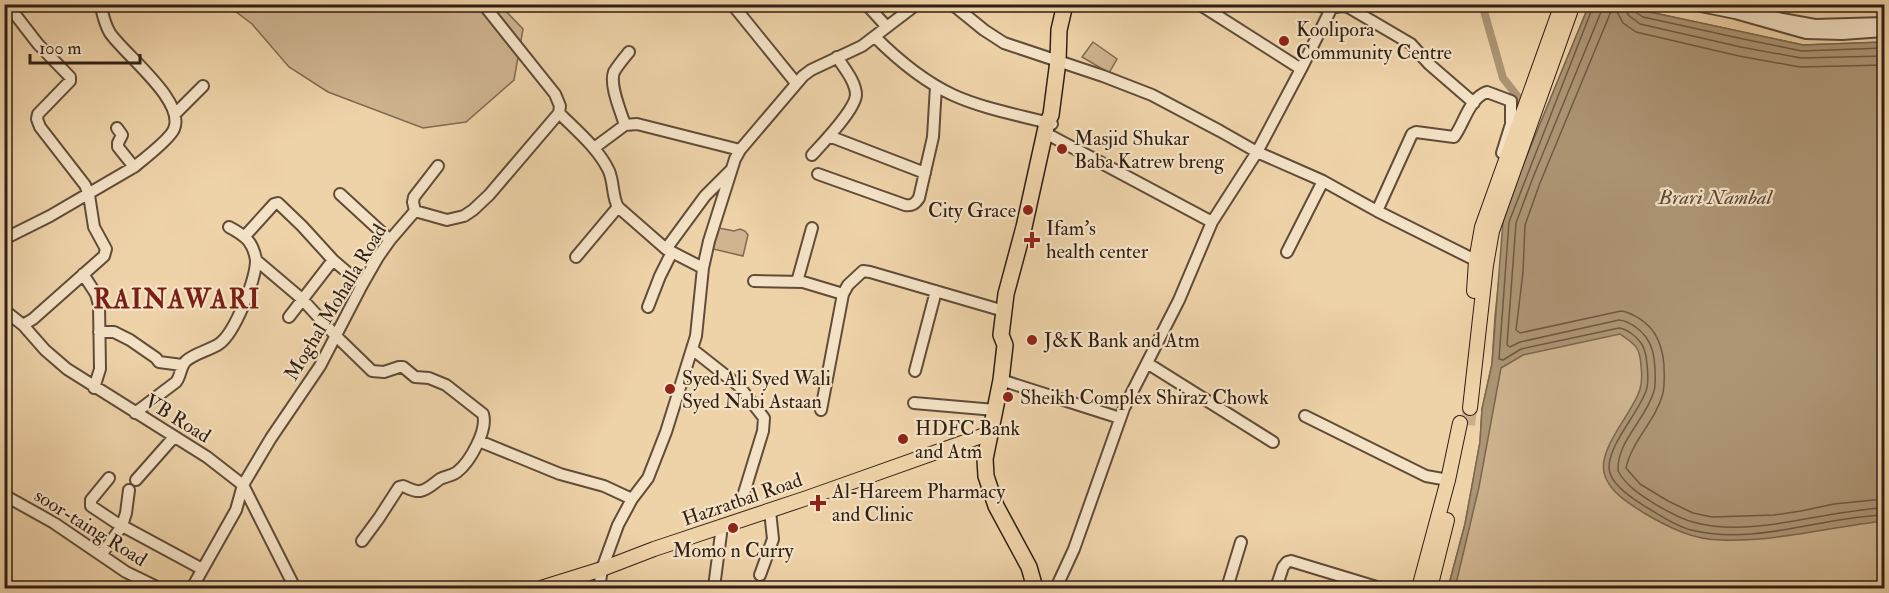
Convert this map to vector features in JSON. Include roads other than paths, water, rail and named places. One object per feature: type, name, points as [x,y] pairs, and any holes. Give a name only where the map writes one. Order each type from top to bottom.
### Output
[{"type":"highway","points":[[1035,588],[1029,567],[996,506],[986,476],[985,459],[1002,380],[1005,345],[1014,296],[1030,235],[1050,125],[1059,30],[1065,4]]},
{"type":"highway","points":[[1058,53],[1074,4]]},
{"type":"highway","points":[[1005,345],[1001,334],[1004,311],[1050,125]]},
{"type":"main road","points":[[1466,407],[1485,230],[1567,8]]},
{"type":"main road","points":[[1430,588],[1464,424]]},
{"type":"main road","name":"Hazratbal Road","points":[[541,588],[602,569],[990,433]]},
{"type":"main road","points":[[1419,588],[1452,481]]},
{"type":"street","points":[[7,4],[38,44],[70,77],[69,81],[38,114],[37,119],[40,127],[85,185],[89,195],[94,227],[106,253],[23,326]]},
{"type":"street","points":[[438,166],[414,197],[415,211],[447,220],[464,216],[474,210],[489,195],[559,113],[560,106],[555,94],[483,4]]},
{"type":"street","points":[[732,4],[796,83]]},
{"type":"street","points":[[866,4],[886,27]]},
{"type":"street","points":[[599,588],[602,569],[618,525],[632,499],[648,478],[660,450],[692,349],[709,241],[731,170],[740,150],[796,83],[811,70],[855,50],[917,4]]},
{"type":"street","points":[[952,4],[1004,43],[1019,49],[1058,53],[1152,95],[1257,152],[1323,181],[1481,263]]},
{"type":"street","points":[[1199,4],[1301,69]]},
{"type":"street","points":[[1318,4],[1325,8],[1348,7],[1411,44],[1429,64],[1474,103]]},
{"type":"street","points":[[1691,4],[1735,13],[1806,33],[1859,29],[1884,23]]},
{"type":"street","points":[[1727,4],[1815,25],[1884,31]]},
{"type":"street","points":[[1056,588],[1074,549],[1120,418],[1179,300],[1212,222],[1257,152],[1337,6]]},
{"type":"street","points":[[4,239],[89,195],[134,167],[147,158],[176,126],[175,114],[162,91],[111,34],[105,23],[101,7]]},
{"type":"street","points":[[874,37],[902,63],[936,86],[968,101],[1050,125],[1212,222]]},
{"type":"street","points":[[625,125],[614,91],[613,77],[629,52]]},
{"type":"street","points":[[812,156],[850,110],[856,95],[852,81],[837,57]]},
{"type":"street","points":[[175,114],[203,86]]},
{"type":"street","points":[[818,174],[911,206],[919,198],[933,137],[936,86]]},
{"type":"street","points":[[1377,211],[1412,134],[1416,132],[1454,137],[1463,118],[1482,94],[1487,92],[1509,100],[1512,104],[1511,124],[1479,224],[1485,230]]},
{"type":"street","points":[[559,113],[594,148],[609,170],[614,200],[618,207],[669,251],[703,268]]},
{"type":"street","points":[[594,148],[625,125],[646,126],[740,150]]},
{"type":"street","points":[[117,128],[122,135],[118,147],[134,167]]},
{"type":"street","points":[[828,136],[925,173]]},
{"type":"street","points":[[648,307],[669,251],[705,196],[731,170]]},
{"type":"street","points":[[1287,252],[1323,181]]},
{"type":"street","points":[[340,194],[390,240]]},
{"type":"street","points":[[245,236],[274,204],[278,203],[333,260],[362,285]]},
{"type":"street","points":[[576,257],[618,207]]},
{"type":"street","name":"Moghal Mohalla Road","points":[[192,588],[236,510],[243,485],[271,438],[320,366],[362,285],[390,240],[415,211]]},
{"type":"street","points":[[135,413],[176,382],[182,365],[191,357],[218,344],[236,321],[256,271],[256,260],[255,251],[245,236],[229,227]]},
{"type":"street","points":[[797,282],[812,228]]},
{"type":"street","points":[[256,260],[302,299],[372,371],[384,372],[401,366],[415,377],[429,378],[446,385],[483,414],[484,423],[479,441],[461,470],[421,491],[399,487],[380,518],[362,541]]},
{"type":"street","points":[[289,317],[333,260]]},
{"type":"street","points":[[821,411],[843,294],[848,285],[863,272],[870,272],[1004,311]]},
{"type":"street","points":[[83,274],[96,294],[99,305],[100,369],[94,388]]},
{"type":"street","points":[[754,281],[811,284],[843,294]]},
{"type":"street","points":[[915,372],[936,291]]},
{"type":"street","name":"VB Road","points":[[6,316],[23,326],[67,369],[207,457],[243,485],[295,588]]},
{"type":"street","points":[[99,332],[114,332],[130,340],[159,362],[182,365]]},
{"type":"street","points":[[692,349],[739,386],[764,418],[763,431],[744,493]]},
{"type":"street","points":[[1147,363],[1273,442]]},
{"type":"street","points":[[1002,380],[1120,418]]},
{"type":"street","points":[[914,404],[995,410]]},
{"type":"street","points":[[1305,416],[1426,476],[1452,481]]},
{"type":"street","points":[[136,480],[174,437]]},
{"type":"street","points":[[479,441],[560,474],[604,486],[632,499]]},
{"type":"street","points":[[109,478],[90,503],[94,509],[202,569]]},
{"type":"street","points":[[101,555],[122,526],[129,490]]},
{"type":"street","name":"soor-taing Road","points":[[4,495],[54,523],[126,572],[159,588]]},
{"type":"street","points":[[760,575],[773,539],[770,511]]},
{"type":"street","points":[[714,587],[723,526]]},
{"type":"street","points":[[1227,588],[1241,542]]},
{"type":"street","points":[[1276,588],[1283,567],[1291,561],[1380,588]]},
{"type":"street","points":[[4,583],[12,588]]},
{"type":"water","name":"Brari Nambal","points":[[1589,5],[1635,5],[1645,11],[1803,45],[1884,42],[1884,521],[1762,539],[1711,539],[1672,528],[1627,502],[1608,482],[1603,466],[1610,443],[1636,398],[1641,384],[1638,350],[1620,334],[1523,355],[1501,368],[1479,487],[1455,588],[1448,588],[1465,524],[1480,442],[1482,409],[1492,364],[1503,221],[1519,175]]},
{"type":"waterway","points":[[1482,4],[1503,78],[1525,106]]},
{"type":"tunnel","points":[[1468,425],[1470,408]]},
{"type":"place","name":"Koolipora Community Centre","points":[[1284,41]]},
{"type":"place","name":"Masjid Shukar Baba Katrew breng","points":[[1062,149]]},
{"type":"place","name":"City Grace","points":[[1028,210]]},
{"type":"place","name":"Ifam's health center","points":[[1032,240]]},
{"type":"place","name":"J&K Bank and Atm","points":[[1032,340]]},
{"type":"place","name":"Syed Ali Syed Wali Syed Nabi Astaan","points":[[670,389]]},
{"type":"place","name":"Sheikh Complex Shiraz Chowk","points":[[1008,397]]},
{"type":"place","name":"HDFC Bank and Atm","points":[[903,439]]},
{"type":"place","name":"Al-Hareem Pharmacy and Clinic","points":[[818,503]]},
{"type":"place","name":"Momo n Curry","points":[[733,528]]},
{"type":"district","name":"RAINAWARI","points":[[177,299]]}]
